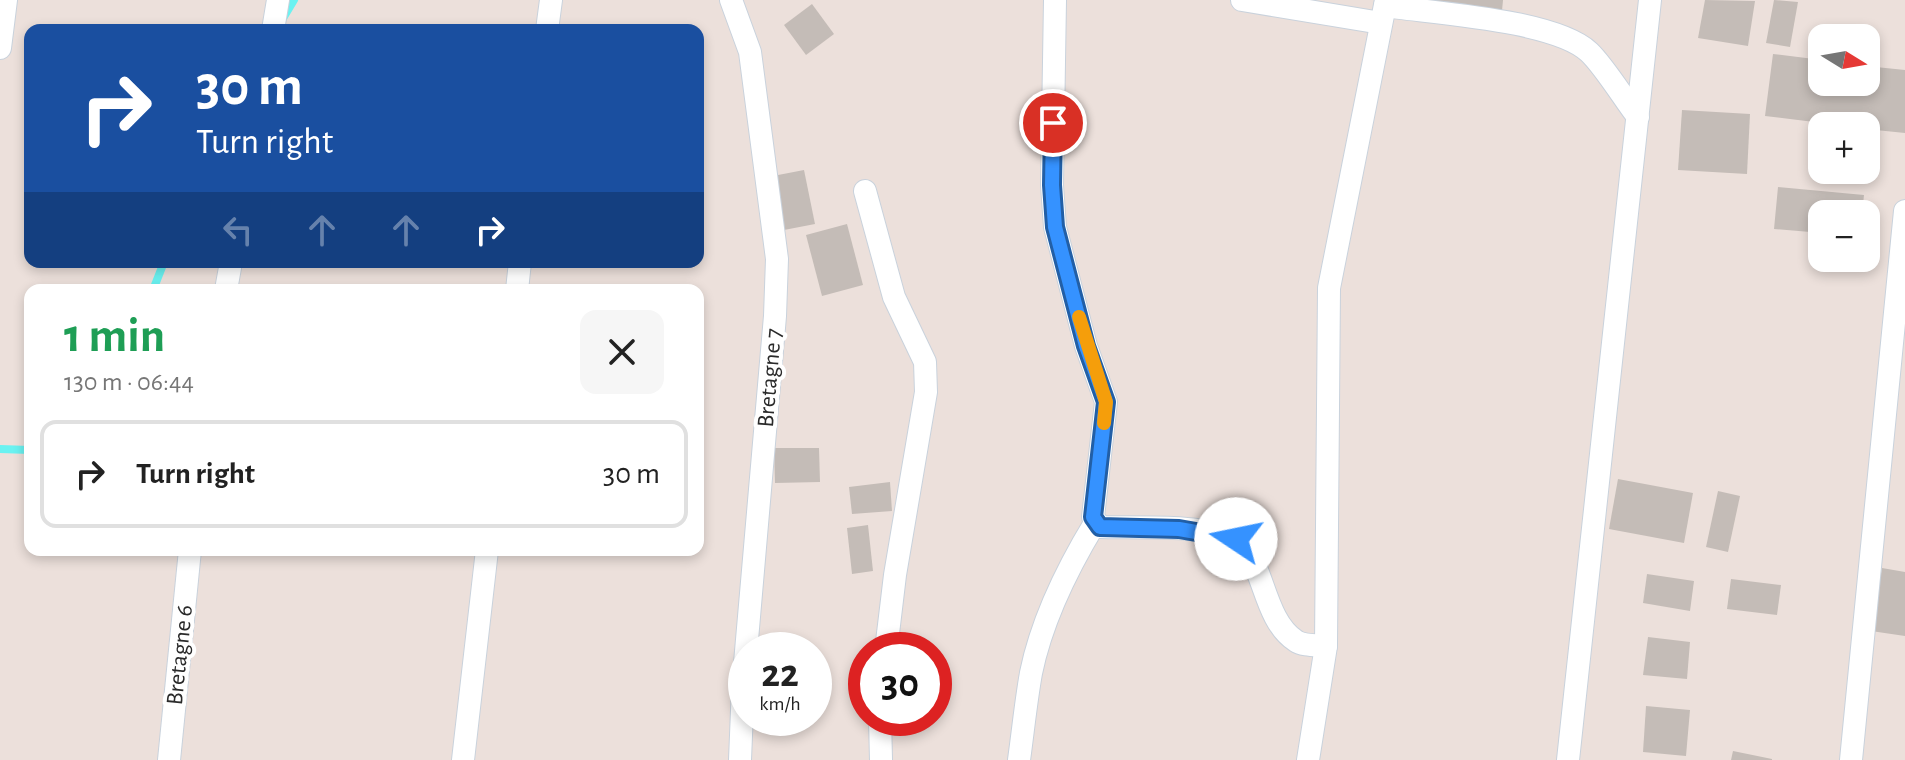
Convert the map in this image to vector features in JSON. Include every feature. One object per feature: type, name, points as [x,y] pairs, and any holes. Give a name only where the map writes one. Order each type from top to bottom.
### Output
[{"type":"street","points":[[0,48],[6,0]]},
{"type":"street","points":[[274,24],[278,0]]},
{"type":"street","points":[[548,24],[551,0]]},
{"type":"street","name":"Bretagne 7","points":[[731,0],[750,52],[777,259],[774,332],[743,686],[740,760]]},
{"type":"street","points":[[1055,0],[1052,185],[1055,227],[1086,346],[1106,402],[1093,517],[1095,523],[1100,527],[1179,529],[1236,539],[1252,557],[1263,594],[1278,622],[1297,642],[1326,646]]},
{"type":"street","points":[[1242,0],[1384,10],[1524,26],[1569,40],[1589,52],[1638,117]]},
{"type":"street","points":[[1568,760],[1650,0]]},
{"type":"street","points":[[1308,760],[1326,646],[1329,288],[1384,10]]},
{"type":"street","points":[[865,191],[894,297],[925,362],[926,392],[888,632]]},
{"type":"street","points":[[1851,760],[1905,211]]},
{"type":"street","points":[[1019,760],[1032,671],[1055,597],[1070,564],[1095,523]]},
{"type":"street","name":"Bretagne 6","points":[[169,760],[189,556]]},
{"type":"street","points":[[463,760],[486,556]]},
{"type":"street","points":[[880,736],[881,760]]},
{"type":"building","points":[[1412,0],[1503,0],[1502,11]]},
{"type":"building","points":[[1705,0],[1755,1],[1748,46],[1698,38]]},
{"type":"building","points":[[1774,0],[1798,2],[1790,47],[1766,43]]},
{"type":"building","points":[[812,4],[834,34],[806,55],[784,25]]},
{"type":"building","points":[[1773,54],[1808,58],[1808,96],[1880,96],[1880,67],[1905,70],[1905,133],[1880,130],[1880,112],[1808,112],[1808,121],[1765,116]]},
{"type":"building","points":[[1682,110],[1750,114],[1747,174],[1678,170]]},
{"type":"building","points":[[804,170],[815,224],[784,230],[773,176]]},
{"type":"building","points":[[1778,187],[1864,195],[1863,200],[1808,200],[1808,232],[1774,229]]},
{"type":"building","points":[[847,224],[863,285],[822,296],[806,235]]},
{"type":"building","points":[[774,448],[819,448],[820,482],[775,483]]},
{"type":"building","points":[[1618,479],[1693,493],[1684,543],[1609,529]]},
{"type":"building","points":[[890,482],[892,511],[852,514],[849,487]]},
{"type":"building","points":[[1718,491],[1740,496],[1728,552],[1706,547]]},
{"type":"building","points":[[868,525],[873,571],[852,574],[847,528]]},
{"type":"building","points":[[1882,568],[1905,572],[1905,636],[1871,631]]},
{"type":"building","points":[[1647,574],[1694,581],[1690,611],[1643,603]]},
{"type":"building","points":[[1731,579],[1781,585],[1777,615],[1727,609]]},
{"type":"building","points":[[1648,637],[1690,642],[1687,679],[1643,675]]},
{"type":"building","points":[[1646,706],[1690,710],[1686,756],[1643,752]]},
{"type":"building","points":[[1733,751],[1772,759],[1772,760],[1731,760]]},
{"type":"waterway","points":[[282,20],[294,0]]},
{"type":"waterway","points":[[155,284],[162,268]]},
{"type":"waterway","points":[[0,449],[24,450]]},
{"type":"slow traffic","points":[[1079,317],[1106,402],[1104,423]]},
{"type":"route","points":[[1053,123],[1055,227],[1086,346],[1106,402],[1093,517],[1095,523],[1100,527],[1179,529],[1236,539]]}]
